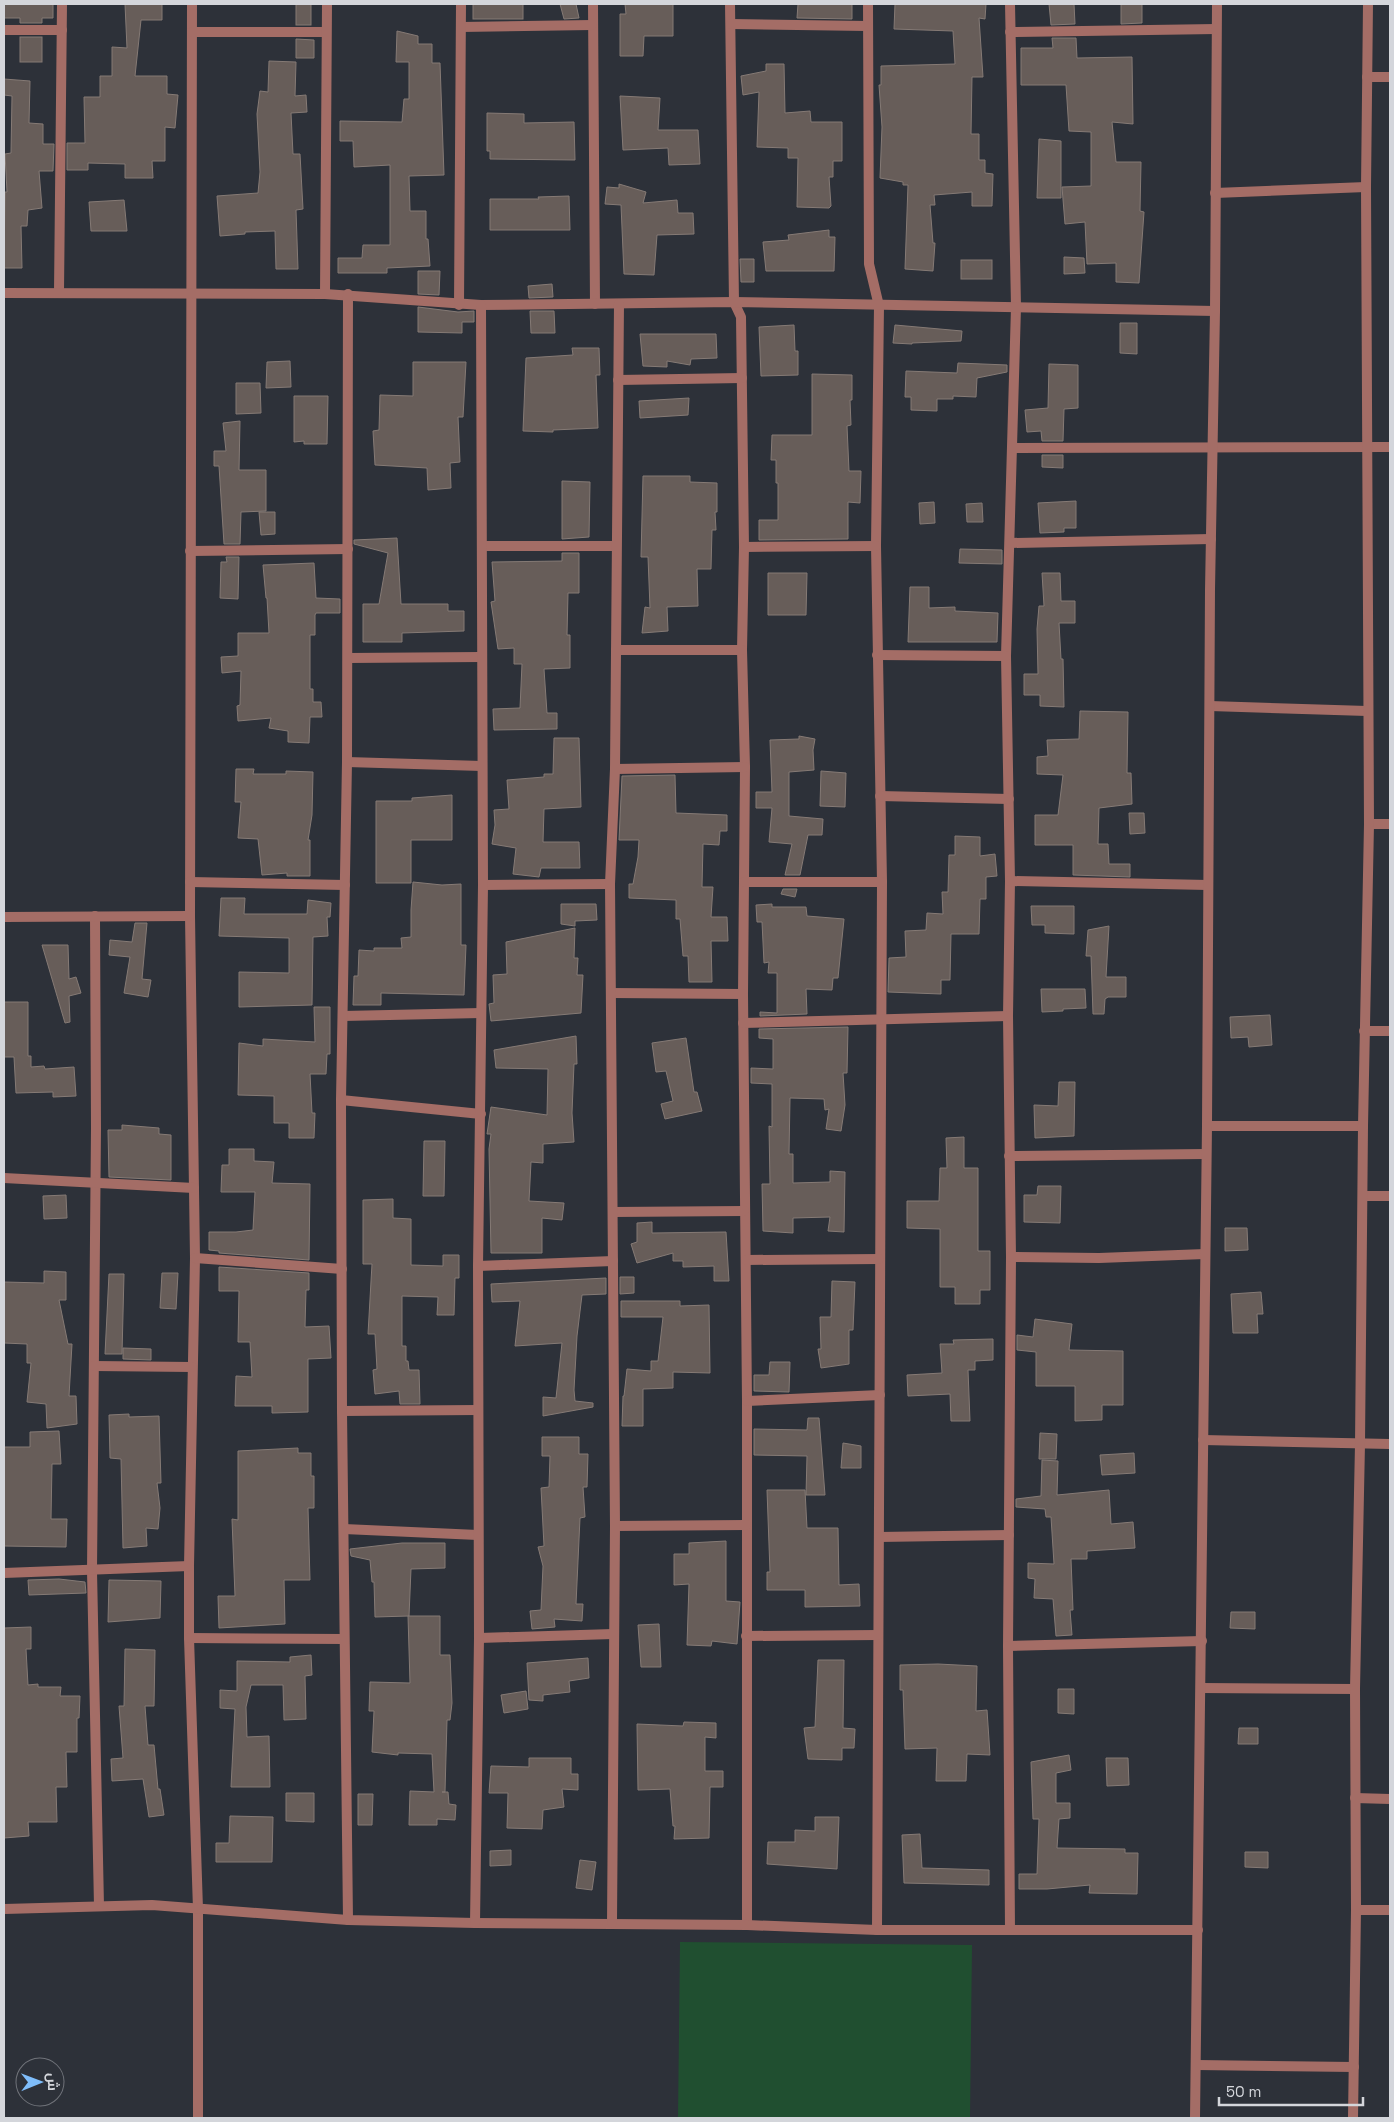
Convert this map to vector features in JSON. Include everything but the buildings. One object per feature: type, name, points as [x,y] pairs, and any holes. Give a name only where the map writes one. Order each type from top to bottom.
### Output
[{"type":"street","points":[[59,292],[62,4]]},
{"type":"street","points":[[192,4],[190,916],[195,1258],[189,1638],[198,1909],[198,2118]]},
{"type":"street","points":[[325,294],[327,4]]},
{"type":"street","points":[[459,305],[461,4]]},
{"type":"street","points":[[592,4],[595,304]]},
{"type":"street","points":[[730,4],[734,302],[741,316],[744,546],[742,650],[745,767],[743,1023],[747,1401],[747,1925]]},
{"type":"street","points":[[868,4],[869,264],[879,306],[876,546],[882,882],[877,1930]]},
{"type":"street","points":[[1010,4],[1016,308],[1006,656],[1010,881],[1008,1016],[1011,1257],[1008,1534],[1010,1930]]},
{"type":"street","points":[[1195,2118],[1202,1641],[1217,4]]},
{"type":"street","points":[[1352,2118],[1356,1910],[1355,1689],[1368,824],[1366,187],[1368,4]]},
{"type":"street","points":[[731,24],[867,26]]},
{"type":"street","points":[[460,26],[592,26]]},
{"type":"street","points":[[1010,32],[1216,29]]},
{"type":"street","points":[[4,30],[62,30]]},
{"type":"street","points":[[192,32],[326,32]]},
{"type":"street","points":[[1367,78],[1390,77]]},
{"type":"street","points":[[1215,193],[1366,187]]},
{"type":"street","points":[[4,293],[192,292],[348,294],[459,305],[734,302],[1215,311]]},
{"type":"street","points":[[348,294],[348,658],[341,1100],[342,1411],[348,1920]]},
{"type":"street","points":[[612,1923],[615,1526],[610,884],[615,769],[619,304]]},
{"type":"street","points":[[475,1923],[479,1638],[478,1266],[483,885],[481,305]]},
{"type":"street","points":[[618,380],[742,378]]},
{"type":"street","points":[[1012,448],[1212,449],[1390,447]]},
{"type":"street","points":[[1010,543],[1211,539]]},
{"type":"street","points":[[482,546],[616,546]]},
{"type":"street","points":[[744,546],[876,546]]},
{"type":"street","points":[[190,551],[348,549]]},
{"type":"street","points":[[616,650],[742,650]]},
{"type":"street","points":[[877,656],[1006,656]]},
{"type":"street","points":[[348,658],[481,658]]},
{"type":"street","points":[[1210,706],[1368,711]]},
{"type":"street","points":[[347,762],[482,766]]},
{"type":"street","points":[[615,769],[745,767]]},
{"type":"street","points":[[880,796],[1009,799]]},
{"type":"street","points":[[1368,824],[1390,824]]},
{"type":"street","points":[[1010,881],[1208,885]]},
{"type":"street","points":[[190,882],[345,886]]},
{"type":"street","points":[[744,882],[882,882]]},
{"type":"street","points":[[483,885],[610,884]]},
{"type":"street","points":[[95,916],[92,1571],[99,1906]]},
{"type":"street","points":[[4,917],[190,916]]},
{"type":"street","points":[[611,993],[743,994]]},
{"type":"street","points":[[343,1016],[481,1013]]},
{"type":"street","points":[[743,1023],[1008,1016]]},
{"type":"street","points":[[1364,1031],[1390,1031]]},
{"type":"street","points":[[341,1100],[481,1114]]},
{"type":"street","points":[[1207,1126],[1363,1126]]},
{"type":"street","points":[[1009,1156],[1206,1154]]},
{"type":"street","points":[[4,1178],[194,1188]]},
{"type":"street","points":[[1363,1196],[1390,1196]]},
{"type":"street","points":[[613,1212],[744,1211]]},
{"type":"street","points":[[1011,1257],[1099,1258],[1205,1254]]},
{"type":"street","points":[[195,1258],[342,1269]]},
{"type":"street","points":[[746,1260],[879,1259]]},
{"type":"street","points":[[478,1266],[613,1261]]},
{"type":"street","points":[[94,1366],[192,1367]]},
{"type":"street","points":[[747,1401],[880,1395]]},
{"type":"street","points":[[342,1411],[478,1410]]},
{"type":"street","points":[[1203,1440],[1390,1444]]},
{"type":"street","points":[[615,1526],[746,1525]]},
{"type":"street","points":[[344,1529],[478,1535]]},
{"type":"street","points":[[879,1537],[1008,1534]]},
{"type":"street","points":[[4,1573],[189,1566]]},
{"type":"street","points":[[479,1638],[613,1634]]},
{"type":"street","points":[[746,1636],[878,1636]]},
{"type":"street","points":[[189,1638],[344,1639]]},
{"type":"street","points":[[1008,1646],[1202,1641]]},
{"type":"street","points":[[1201,1688],[1355,1689]]},
{"type":"street","points":[[1355,1798],[1390,1799]]},
{"type":"street","points":[[4,1909],[159,1906],[348,1920],[475,1923],[747,1925],[877,1930],[1198,1930]]},
{"type":"street","points":[[1356,1910],[1390,1910]]},
{"type":"street","points":[[1197,2065],[1354,2067]]},
{"type":"green space","points":[[680,1942],[972,1945],[970,2118],[678,2118]]}]
